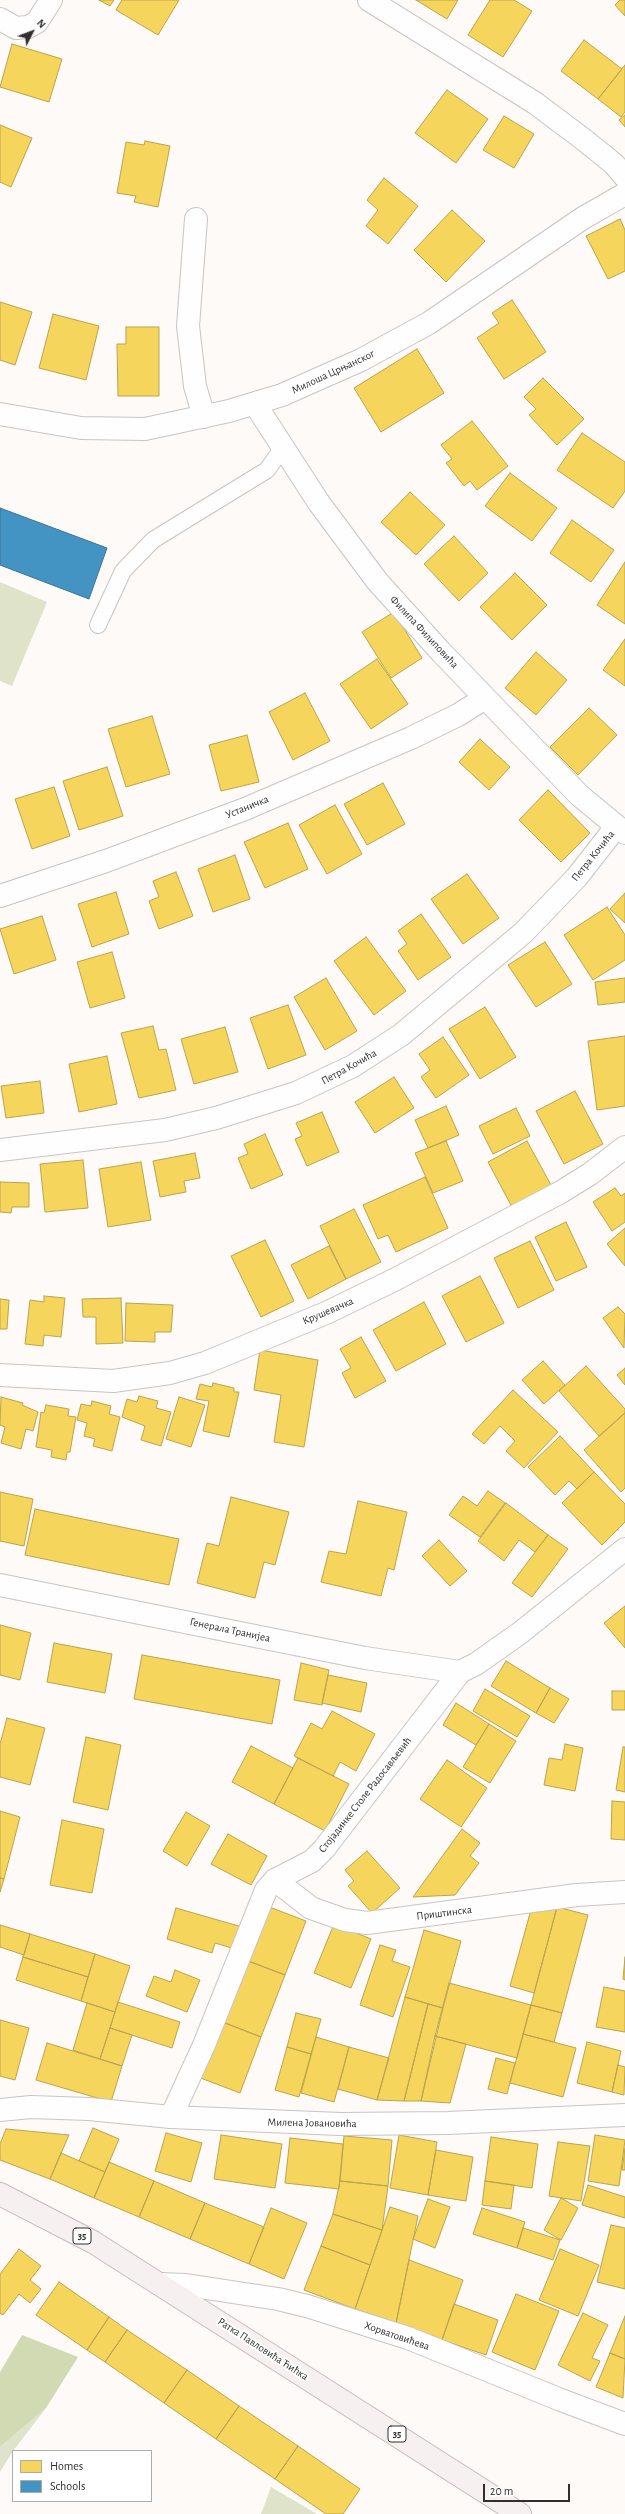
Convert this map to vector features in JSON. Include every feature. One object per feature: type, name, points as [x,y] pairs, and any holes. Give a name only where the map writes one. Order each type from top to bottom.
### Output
[{"type":"main road","name":"Ратка Павловића Ћићка","points":[[0,2194],[93,2242],[520,2514]]},
{"type":"street","points":[[0,19],[16,28],[28,27],[36,22],[51,0]]},
{"type":"street","points":[[369,0],[534,103],[614,164],[625,177]]},
{"type":"street","name":"Милоша Црњанског","points":[[0,414],[81,428],[118,430],[165,426],[255,404],[307,386],[407,336],[583,218],[625,194]]},
{"type":"street","points":[[196,219],[188,326],[195,386],[204,417]]},
{"type":"street","name":"Филипа Филиповића","points":[[255,404],[282,449],[365,566],[408,617],[579,795],[621,830]]},
{"type":"street","name":"Устаничка","points":[[0,896],[106,860],[245,809],[423,732],[485,698]]},
{"type":"street","name":"Петра Кочића","points":[[0,1150],[164,1130],[216,1118],[289,1096],[354,1066],[401,1035],[522,933],[621,830]]},
{"type":"street","name":"Крушевачка","points":[[0,1376],[113,1381],[170,1374],[205,1363],[353,1301],[561,1192],[622,1156]]},
{"type":"street","name":"Стојадинке Столе Радосављевић","points":[[171,2117],[204,2045],[261,1899],[266,1890],[275,1880],[312,1861],[324,1849],[460,1672],[476,1664],[520,1633],[625,1548]]},
{"type":"street","name":"Генерала Транијеа","points":[[0,1585],[358,1656],[460,1672]]},
{"type":"street","name":"Приштинска","points":[[275,1880],[311,1908],[346,1920],[367,1923],[577,1895],[625,1892]]},
{"type":"street","name":"Милена Јовановића","points":[[0,2110],[30,2107],[89,2109],[171,2117],[380,2124],[625,2115]]},
{"type":"street","name":"Хорватовићева","points":[[160,2284],[186,2286],[270,2298],[307,2306],[408,2338],[561,2400],[625,2424]]},
{"type":"lane","points":[[98,625],[123,571],[153,540],[267,470],[282,449]]},
{"type":"green space","points":[[0,582],[47,602],[12,686],[0,681]]},
{"type":"green space","points":[[22,2335],[78,2357],[46,2408],[0,2447],[0,2372]]},
{"type":"green space","points":[[46,2408],[14,2450],[12,2450],[12,2453],[0,2472],[0,2447]]},
{"type":"green space","points":[[271,2487],[317,2514],[261,2514]]},
{"type":"building: Homes","points":[[99,0],[114,0],[110,6]]},
{"type":"building: Homes","points":[[122,0],[179,0],[158,35],[116,10]]},
{"type":"building: Homes","points":[[416,0],[458,0],[447,19]]},
{"type":"building: Homes","points":[[490,0],[514,0],[532,11],[503,57],[468,35]]},
{"type":"building: Homes","points":[[620,0],[625,0],[625,16],[615,5]]},
{"type":"building: Homes","points":[[584,40],[622,69],[598,99],[561,71]]},
{"type":"building: Homes","points":[[12,44],[62,59],[49,102],[0,87]]},
{"type":"building: Homes","points":[[625,65],[625,112],[621,117],[598,99]]},
{"type":"building: Homes","points":[[447,90],[488,119],[456,163],[415,133]]},
{"type":"building: Homes","points":[[625,115],[625,127],[619,120]]},
{"type":"building: Homes","points":[[504,116],[534,134],[514,168],[483,150]]},
{"type":"building: Homes","points":[[0,125],[32,138],[11,187],[0,182]]},
{"type":"building: Homes","points":[[145,141],[170,146],[158,207],[134,202],[136,196],[117,193],[126,142],[144,145]]},
{"type":"building: Homes","points":[[384,178],[418,206],[388,244],[366,226],[378,210],[367,200]]},
{"type":"building: Homes","points":[[452,210],[485,241],[446,282],[414,250]]},
{"type":"building: Homes","points":[[620,219],[625,230],[625,271],[608,279],[586,236]]},
{"type":"building: Homes","points":[[512,300],[546,352],[504,379],[477,338],[499,323],[492,313]]},
{"type":"building: Homes","points":[[0,302],[32,312],[15,365],[0,360]]},
{"type":"building: Homes","points":[[53,314],[99,326],[86,380],[39,368]]},
{"type":"building: Homes","points":[[126,327],[159,327],[159,396],[118,396],[117,344],[126,344]]},
{"type":"building: Homes","points":[[417,349],[444,393],[381,432],[354,388]]},
{"type":"building: Homes","points":[[543,378],[584,419],[557,445],[529,415],[536,409],[524,397]]},
{"type":"building: Homes","points":[[472,421],[508,466],[477,490],[470,481],[464,486],[446,463],[452,459],[441,445]]},
{"type":"building: Homes","points":[[582,433],[625,462],[625,491],[613,508],[557,470]]},
{"type":"building: Homes","points":[[510,473],[557,508],[532,541],[485,506]]},
{"type":"building: Homes","points":[[410,492],[445,525],[416,555],[381,522]]},
{"type":"building: Homes","points":[[572,520],[614,550],[591,582],[550,553]]},
{"type":"building: Homes","points":[[454,536],[488,573],[459,601],[424,564]]},
{"type":"building: Homes","points":[[625,562],[625,624],[597,605]]},
{"type":"building: Homes","points":[[515,573],[547,605],[512,640],[480,607]]},
{"type":"building: Homes","points":[[394,612],[422,658],[391,678],[362,632]]},
{"type":"building: Homes","points":[[625,639],[625,686],[603,670]]},
{"type":"building: Homes","points":[[536,652],[567,680],[536,715],[505,688]]},
{"type":"building: Homes","points":[[377,659],[408,704],[371,729],[340,684]]},
{"type":"building: Homes","points":[[305,693],[330,741],[293,760],[269,712]]},
{"type":"building: Homes","points":[[589,708],[617,735],[578,775],[550,747]]},
{"type":"building: Homes","points":[[152,716],[170,774],[126,787],[108,729]]},
{"type":"building: Homes","points":[[247,735],[259,782],[221,791],[209,745]]},
{"type":"building: Homes","points":[[480,739],[510,767],[489,790],[459,762]]},
{"type":"building: Homes","points":[[107,767],[123,816],[79,830],[63,781]]},
{"type":"building: Homes","points":[[383,783],[405,824],[367,845],[344,804]]},
{"type":"building: Homes","points":[[54,787],[70,836],[32,849],[15,799]]},
{"type":"building: Homes","points":[[548,790],[590,833],[561,862],[519,820]]},
{"type":"building: Homes","points":[[335,805],[362,854],[327,874],[299,825]]},
{"type":"building: Homes","points":[[288,823],[308,869],[265,888],[244,842]]},
{"type":"building: Homes","points":[[235,855],[250,899],[213,912],[198,869]]},
{"type":"building: Homes","points":[[176,872],[193,916],[159,929],[149,901],[159,897],[153,881]]},
{"type":"building: Homes","points":[[467,874],[499,918],[463,944],[431,899]]},
{"type":"building: Homes","points":[[116,892],[129,934],[92,947],[78,904]]},
{"type":"building: Homes","points":[[625,893],[625,923],[610,909]]},
{"type":"building: Homes","points":[[607,907],[625,935],[625,960],[593,980],[564,935]]},
{"type":"building: Homes","points":[[421,914],[451,957],[418,980],[398,951],[407,944],[398,931]]},
{"type":"building: Homes","points":[[42,916],[56,960],[14,974],[0,929]]},
{"type":"building: Homes","points":[[366,937],[406,991],[374,1015],[334,961]]},
{"type":"building: Homes","points":[[545,942],[572,984],[536,1007],[508,965]]},
{"type":"building: Homes","points":[[112,952],[125,998],[90,1008],[77,962]]},
{"type":"building: Homes","points":[[326,978],[357,1031],[325,1050],[294,997]]},
{"type":"building: Homes","points":[[625,978],[625,1002],[598,1005],[595,982]]},
{"type":"building: Homes","points":[[288,1005],[306,1055],[268,1069],[250,1018]]},
{"type":"building: Homes","points":[[485,1007],[516,1057],[480,1079],[449,1029]]},
{"type":"building: Homes","points":[[153,1026],[159,1050],[166,1049],[176,1090],[139,1098],[121,1033]]},
{"type":"building: Homes","points":[[225,1027],[238,1072],[194,1084],[181,1039]]},
{"type":"building: Homes","points":[[625,1036],[625,1106],[597,1110],[588,1041]]},
{"type":"building: Homes","points":[[443,1037],[469,1075],[436,1098],[421,1077],[430,1070],[419,1054]]},
{"type":"building: Homes","points":[[107,1056],[117,1104],[79,1112],[69,1064]]},
{"type":"building: Homes","points":[[394,1077],[414,1108],[375,1133],[355,1102]]},
{"type":"building: Homes","points":[[40,1081],[44,1113],[6,1118],[1,1086]]},
{"type":"building: Homes","points":[[575,1091],[603,1144],[564,1164],[536,1111]]},
{"type":"building: Homes","points":[[446,1106],[459,1135],[428,1148],[415,1120]]},
{"type":"building: Homes","points":[[516,1108],[530,1136],[493,1154],[479,1126]]},
{"type":"building: Homes","points":[[322,1112],[339,1152],[307,1166],[295,1139],[302,1136],[296,1123]]},
{"type":"building: Homes","points":[[265,1134],[283,1175],[251,1189],[238,1158],[248,1154],[244,1144]]},
{"type":"building: Homes","points":[[446,1141],[463,1181],[433,1193],[415,1153]]},
{"type":"building: Homes","points":[[527,1141],[551,1185],[512,1207],[488,1162]]},
{"type":"building: Homes","points":[[195,1153],[200,1178],[184,1181],[186,1192],[160,1197],[153,1161]]},
{"type":"building: Homes","points":[[83,1160],[88,1208],[45,1212],[40,1164]]},
{"type":"building: Homes","points":[[141,1162],[151,1220],[108,1227],[99,1169]]},
{"type":"building: Homes","points":[[425,1177],[448,1228],[396,1252],[388,1235],[378,1239],[363,1205]]},
{"type":"building: Homes","points":[[0,1182],[29,1183],[29,1207],[12,1207],[11,1213],[0,1212]]},
{"type":"building: Homes","points":[[615,1188],[621,1196],[625,1193],[625,1222],[612,1231],[593,1202]]},
{"type":"building: Homes","points":[[354,1209],[381,1262],[346,1279],[320,1226]]},
{"type":"building: Homes","points":[[566,1222],[587,1267],[556,1281],[535,1237]]},
{"type":"building: Homes","points":[[625,1228],[625,1266],[607,1244]]},
{"type":"building: Homes","points":[[265,1240],[294,1301],[261,1317],[231,1256]]},
{"type":"building: Homes","points":[[530,1241],[554,1290],[518,1308],[494,1258]]},
{"type":"building: Homes","points":[[329,1246],[346,1279],[308,1299],[291,1265]]},
{"type":"building: Homes","points":[[480,1276],[504,1323],[466,1342],[442,1296]]},
{"type":"building: Homes","points":[[44,1296],[65,1298],[61,1337],[44,1335],[43,1346],[25,1344],[30,1300],[44,1302]]},
{"type":"building: Homes","points":[[121,1298],[123,1343],[96,1344],[96,1317],[83,1317],[82,1299]]},
{"type":"building: Homes","points":[[0,1299],[9,1300],[7,1329],[0,1329]]},
{"type":"building: Homes","points":[[424,1302],[446,1344],[396,1371],[373,1330]]},
{"type":"building: Homes","points":[[126,1303],[173,1305],[171,1332],[155,1332],[155,1342],[125,1341]]},
{"type":"building: Homes","points":[[618,1307],[625,1314],[624,1348],[603,1318]]},
{"type":"building: Homes","points":[[361,1337],[386,1381],[355,1398],[342,1373],[351,1368],[340,1349]]},
{"type":"building: Homes","points":[[260,1350],[318,1360],[304,1447],[274,1442],[281,1395],[254,1390]]},
{"type":"building: Homes","points":[[543,1361],[565,1385],[544,1404],[522,1380]]},
{"type":"building: Homes","points":[[586,1366],[625,1409],[625,1413],[599,1436],[559,1391]]},
{"type":"building: Homes","points":[[625,1368],[625,1385],[617,1375]]},
{"type":"building: Homes","points":[[213,1383],[234,1388],[234,1392],[239,1392],[229,1437],[203,1431],[209,1401],[196,1399],[200,1384],[212,1387]]},
{"type":"building: Homes","points":[[513,1390],[558,1432],[524,1468],[506,1451],[515,1441],[500,1426],[484,1444],[472,1434]]},
{"type":"building: Homes","points":[[139,1396],[158,1401],[156,1408],[171,1412],[161,1446],[141,1440],[145,1426],[122,1417],[127,1399],[137,1402]]},
{"type":"building: Homes","points":[[1,1397],[23,1403],[22,1405],[38,1412],[33,1431],[26,1429],[21,1449],[1,1443],[5,1427],[0,1425]]},
{"type":"building: Homes","points":[[179,1397],[205,1405],[191,1447],[166,1439]]},
{"type":"building: Homes","points":[[92,1401],[111,1406],[109,1414],[120,1417],[112,1451],[93,1446],[95,1439],[84,1436],[87,1423],[77,1420],[81,1404],[91,1406]]},
{"type":"building: Homes","points":[[46,1405],[69,1409],[68,1416],[76,1417],[70,1452],[67,1452],[66,1460],[51,1457],[52,1450],[36,1447],[41,1412],[44,1413]]},
{"type":"building: Homes","points":[[625,1413],[625,1488],[621,1492],[584,1450]]},
{"type":"building: Homes","points":[[560,1436],[594,1472],[577,1489],[569,1481],[555,1495],[528,1467]]},
{"type":"building: Homes","points":[[594,1472],[625,1504],[625,1522],[602,1545],[562,1503]]},
{"type":"building: Homes","points":[[488,1491],[505,1503],[480,1537],[449,1515],[463,1496],[477,1506]]},
{"type":"building: Homes","points":[[0,1492],[33,1499],[24,1546],[0,1541]]},
{"type":"building: Homes","points":[[231,1497],[289,1512],[275,1565],[264,1562],[255,1598],[197,1583],[207,1543],[219,1546]]},
{"type":"building: Homes","points":[[358,1501],[407,1512],[394,1570],[388,1568],[381,1596],[321,1582],[329,1551],[346,1554]]},
{"type":"building: Homes","points":[[506,1503],[548,1535],[535,1552],[519,1540],[504,1561],[478,1541]]},
{"type":"building: Homes","points":[[35,1509],[179,1539],[169,1585],[25,1555]]},
{"type":"building: Homes","points":[[548,1535],[568,1549],[532,1597],[512,1583]]},
{"type":"building: Homes","points":[[439,1540],[467,1571],[450,1586],[422,1556]]},
{"type":"building: Homes","points":[[625,1606],[625,1648],[604,1623]]},
{"type":"building: Homes","points":[[0,1625],[31,1633],[20,1680],[0,1675]]},
{"type":"building: Homes","points":[[54,1643],[112,1654],[105,1693],[47,1682]]},
{"type":"building: Homes","points":[[142,1655],[280,1680],[272,1724],[134,1699]]},
{"type":"building: Homes","points":[[506,1661],[550,1688],[536,1713],[491,1686]]},
{"type":"building: Homes","points":[[301,1663],[329,1670],[322,1705],[294,1700]]},
{"type":"building: Homes","points":[[328,1675],[367,1683],[361,1712],[322,1703]]},
{"type":"building: Homes","points":[[550,1688],[569,1699],[554,1723],[536,1713]]},
{"type":"building: Homes","points":[[485,1689],[530,1716],[517,1737],[473,1711]]},
{"type":"building: Homes","points":[[612,1691],[625,1691],[625,1710],[612,1710]]},
{"type":"building: Homes","points":[[456,1703],[489,1724],[476,1745],[443,1725]]},
{"type":"building: Homes","points":[[332,1711],[375,1734],[356,1771],[340,1762],[333,1776],[294,1756],[311,1723],[322,1729]]},
{"type":"building: Homes","points":[[7,1718],[45,1728],[30,1785],[0,1777],[0,1744]]},
{"type":"building: Homes","points":[[489,1724],[516,1741],[490,1783],[463,1767]]},
{"type":"building: Homes","points":[[86,1737],[121,1745],[108,1810],[73,1802]]},
{"type":"building: Homes","points":[[565,1744],[583,1748],[575,1791],[544,1785],[549,1758],[562,1760]]},
{"type":"building: Homes","points":[[251,1746],[293,1768],[274,1804],[232,1782]]},
{"type":"building: Homes","points":[[623,1747],[625,1747],[625,1792],[616,1790]]},
{"type":"building: Homes","points":[[298,1758],[349,1784],[325,1831],[274,1804]]},
{"type":"building: Homes","points":[[447,1760],[487,1788],[461,1827],[420,1799]]},
{"type":"building: Homes","points":[[612,1801],[625,1802],[625,1840],[611,1839]]},
{"type":"building: Homes","points":[[0,1811],[20,1817],[4,1879],[0,1878]]},
{"type":"building: Homes","points":[[186,1812],[210,1826],[187,1866],[163,1851]]},
{"type":"building: Homes","points":[[62,1820],[104,1829],[92,1893],[50,1885]]},
{"type":"building: Homes","points":[[462,1829],[480,1843],[470,1856],[479,1863],[455,1895],[413,1897]]},
{"type":"building: Homes","points":[[228,1834],[267,1856],[251,1885],[211,1864]]},
{"type":"building: Homes","points":[[367,1851],[400,1888],[372,1913],[348,1886],[354,1881],[345,1870]]},
{"type":"building: Homes","points":[[0,1878],[4,1879],[0,1892]]},
{"type":"building: Homes","points":[[264,1905],[306,1921],[285,1975],[243,1959]]},
{"type":"building: Homes","points":[[532,1906],[557,1907],[534,1993],[510,1986]]},
{"type":"building: Homes","points":[[557,1907],[588,1915],[562,2013],[531,2005]]},
{"type":"building: Homes","points":[[176,1908],[242,1927],[235,1949],[215,1943],[212,1953],[167,1939]]},
{"type":"building: Homes","points":[[334,1924],[371,1939],[351,1988],[314,1973]]},
{"type":"building: Homes","points":[[0,1925],[30,1934],[24,1955],[0,1947]]},
{"type":"building: Homes","points":[[424,1930],[461,1941],[443,2008],[405,1997]]},
{"type":"building: Homes","points":[[30,1934],[95,1954],[88,1977],[23,1957]]},
{"type":"building: Homes","points":[[380,1945],[396,1950],[392,1961],[410,1967],[393,2017],[360,2005]]},
{"type":"building: Homes","points":[[95,1954],[130,1966],[115,2012],[81,2001]]},
{"type":"building: Homes","points":[[23,1957],[88,1977],[81,2001],[16,1980]]},
{"type":"building: Homes","points":[[625,1957],[625,1980],[623,1979]]},
{"type":"building: Homes","points":[[243,1959],[285,1975],[261,2037],[220,2021]]},
{"type":"building: Homes","points":[[175,1970],[200,1980],[187,2012],[146,1996],[154,1976],[171,1982]]},
{"type":"building: Homes","points":[[449,1983],[531,2005],[517,2058],[435,2036]]},
{"type":"building: Homes","points":[[604,1987],[625,1991],[625,2032],[596,2027]]},
{"type":"building: Homes","points":[[405,1997],[428,2004],[404,2101],[377,2100]]},
{"type":"building: Homes","points":[[118,2002],[180,2022],[172,2048],[110,2028]]},
{"type":"building: Homes","points":[[87,2003],[115,2012],[100,2059],[73,2050]]},
{"type":"building: Homes","points":[[428,2004],[443,2008],[421,2101],[404,2101]]},
{"type":"building: Homes","points":[[531,2005],[562,2013],[554,2042],[523,2034]]},
{"type":"building: Homes","points":[[296,2013],[321,2019],[311,2054],[287,2047]]},
{"type":"building: Homes","points":[[0,2020],[29,2028],[15,2080],[0,2076]]},
{"type":"building: Homes","points":[[220,2021],[261,2037],[240,2093],[198,2077]]},
{"type":"building: Homes","points":[[110,2028],[132,2035],[122,2066],[100,2059]]},
{"type":"building: Homes","points":[[523,2034],[576,2048],[563,2097],[510,2083]]},
{"type":"building: Homes","points":[[435,2036],[466,2044],[450,2103],[421,2101]]},
{"type":"building: Homes","points":[[316,2037],[349,2047],[334,2102],[301,2093]]},
{"type":"building: Homes","points":[[587,2042],[621,2051],[612,2092],[577,2083]]},
{"type":"building: Homes","points":[[47,2043],[122,2066],[111,2102],[36,2080]]},
{"type":"building: Homes","points":[[287,2047],[311,2054],[299,2097],[275,2090]]},
{"type":"building: Homes","points":[[349,2047],[389,2058],[377,2100],[338,2089]]},
{"type":"building: Homes","points":[[496,2058],[515,2063],[507,2094],[488,2089]]},
{"type":"building: Homes","points":[[618,2065],[625,2067],[624,2095],[612,2092]]},
{"type":"building: Homes","points":[[93,2128],[119,2139],[105,2172],[79,2161]]},
{"type":"building: Homes","points":[[6,2129],[69,2135],[50,2179],[0,2160],[0,2144]]},
{"type":"building: Homes","points":[[166,2133],[202,2143],[191,2182],[155,2171]]},
{"type":"building: Homes","points":[[221,2135],[282,2144],[275,2188],[214,2179]]},
{"type":"building: Homes","points":[[399,2135],[437,2142],[428,2195],[390,2188]]},
{"type":"building: Homes","points":[[595,2135],[625,2140],[619,2186],[588,2181]]},
{"type":"building: Homes","points":[[344,2136],[392,2140],[388,2186],[340,2181]]},
{"type":"building: Homes","points":[[491,2137],[538,2144],[532,2188],[485,2181]]},
{"type":"building: Homes","points":[[290,2138],[343,2144],[339,2189],[285,2183]]},
{"type":"building: Homes","points":[[558,2142],[590,2146],[581,2201],[549,2196]]},
{"type":"building: Homes","points":[[625,2148],[625,2170],[622,2170]]},
{"type":"building: Homes","points":[[436,2150],[473,2157],[466,2201],[428,2195]]},
{"type":"building: Homes","points":[[61,2153],[105,2172],[94,2198],[50,2179]]},
{"type":"building: Homes","points":[[109,2162],[154,2181],[139,2217],[94,2198]]},
{"type":"building: Homes","points":[[154,2181],[205,2203],[190,2239],[139,2217]]},
{"type":"building: Homes","points":[[340,2181],[388,2186],[382,2230],[333,2214]]},
{"type":"building: Homes","points":[[485,2181],[514,2185],[511,2209],[482,2205]]},
{"type":"building: Homes","points":[[588,2185],[625,2197],[625,2218],[582,2205]]},
{"type":"building: Homes","points":[[561,2198],[578,2208],[561,2240],[544,2230]]},
{"type":"building: Homes","points":[[428,2199],[450,2207],[435,2248],[413,2239]]},
{"type":"building: Homes","points":[[205,2203],[264,2227],[249,2264],[190,2239]]},
{"type":"building: Homes","points":[[390,2207],[418,2216],[396,2323],[355,2309]]},
{"type":"building: Homes","points":[[271,2208],[307,2223],[284,2279],[249,2264]]},
{"type":"building: Homes","points":[[482,2208],[525,2222],[517,2248],[473,2234]]},
{"type":"building: Homes","points":[[333,2214],[382,2230],[370,2265],[321,2246]]},
{"type":"building: Homes","points":[[611,2225],[625,2228],[625,2289],[597,2282]]},
{"type":"building: Homes","points":[[523,2228],[560,2240],[553,2260],[517,2248]]},
{"type":"building: Homes","points":[[321,2246],[370,2265],[355,2309],[304,2290]]},
{"type":"building: Homes","points":[[19,2249],[41,2266],[30,2280],[41,2289],[30,2303],[19,2294],[3,2315],[0,2313],[0,2274]]},
{"type":"building: Homes","points":[[560,2249],[599,2265],[578,2316],[539,2300]]},
{"type":"building: Homes","points":[[409,2260],[463,2280],[442,2340],[396,2323]]},
{"type":"building: Homes","points":[[59,2282],[109,2317],[87,2350],[36,2315]]},
{"type":"building: Homes","points":[[516,2294],[559,2311],[535,2370],[492,2352]]},
{"type":"building: Homes","points":[[454,2304],[498,2320],[486,2355],[442,2340]]},
{"type":"building: Homes","points":[[583,2313],[608,2325],[592,2358],[600,2361],[590,2381],[558,2365]]},
{"type":"building: Homes","points":[[625,2316],[625,2359],[610,2353]]},
{"type":"building: Homes","points":[[109,2317],[127,2330],[105,2362],[87,2350]]},
{"type":"building: Homes","points":[[127,2330],[187,2370],[164,2403],[105,2362]]},
{"type":"building: Homes","points":[[610,2353],[625,2359],[623,2398],[596,2387]]},
{"type":"building: Homes","points":[[187,2370],[239,2406],[216,2439],[164,2403]]},
{"type":"building: Homes","points":[[239,2406],[298,2446],[275,2479],[216,2439]]},
{"type":"building: Homes","points":[[298,2446],[360,2489],[343,2514],[326,2514],[275,2479]]},
{"type":"building: Schools","points":[[0,508],[107,548],[89,599],[0,565]]}]
